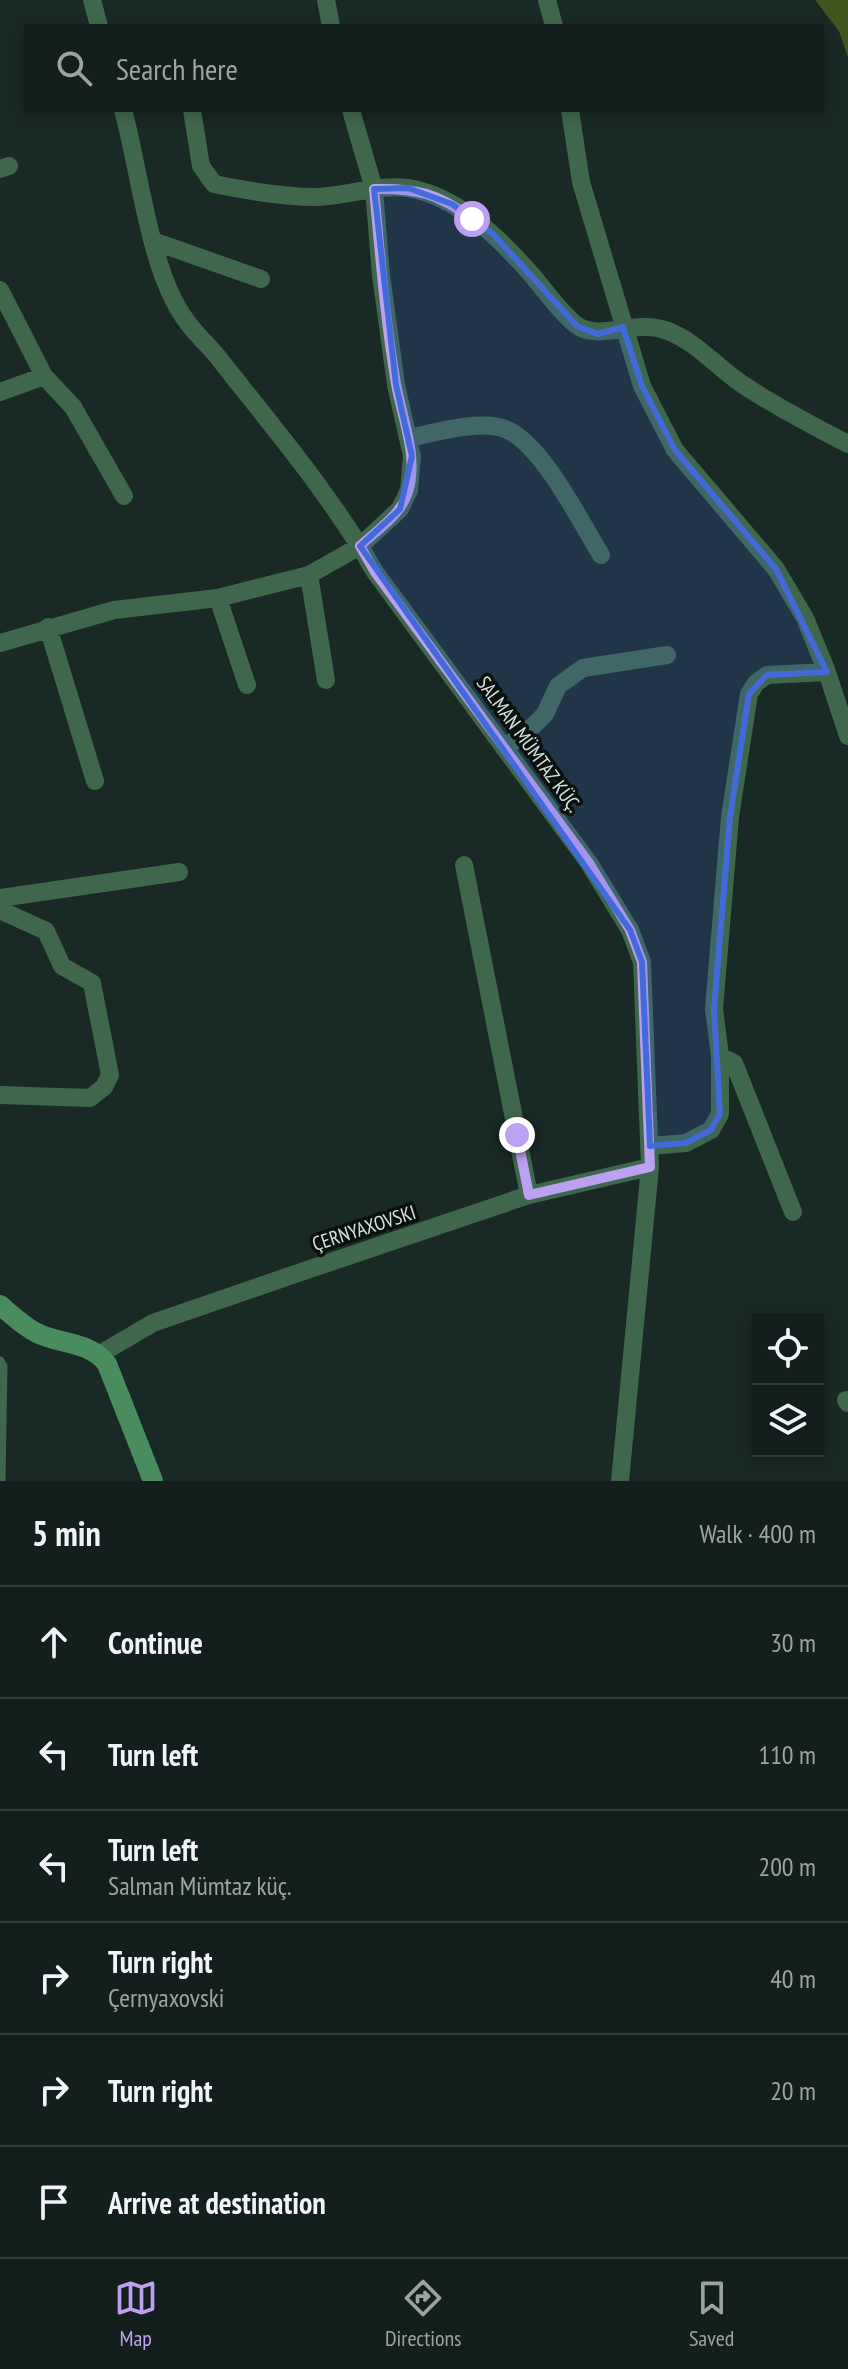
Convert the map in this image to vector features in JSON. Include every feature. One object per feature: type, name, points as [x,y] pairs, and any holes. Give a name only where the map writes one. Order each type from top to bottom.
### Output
[{"type":"street","points":[[92,0],[98,24]]},
{"type":"street","points":[[326,0],[331,24]]},
{"type":"street","points":[[547,0],[553,24]]},
{"type":"street","name":"SALMAN MÜMTAZ KÜÇ.","points":[[123,112],[153,241],[170,291],[185,319],[348,526],[375,572],[589,863],[630,930],[642,962],[650,1167],[620,1481]]},
{"type":"street","points":[[192,112],[201,166],[214,184],[253,192],[317,197],[408,188],[452,204],[493,234],[577,326],[598,334],[623,327],[653,326],[682,337],[771,404],[848,444]]},
{"type":"street","points":[[0,643],[114,610],[218,598],[309,575],[360,546],[400,509],[409,490],[412,456],[396,385],[381,275],[374,189],[352,112]]},
{"type":"street","points":[[570,112],[581,182],[642,386],[675,450],[776,569],[805,618],[848,736]]},
{"type":"street","points":[[153,241],[261,279]]},
{"type":"street","points":[[0,290],[44,376],[73,407],[124,496]]},
{"type":"street","points":[[0,392],[44,376]]},
{"type":"street","points":[[408,438],[479,426],[506,429],[538,453],[601,555]]},
{"type":"street","points":[[309,575],[326,680]]},
{"type":"street","points":[[218,598],[247,685]]},
{"type":"street","points":[[48,627],[95,781]]},
{"type":"street","points":[[504,748],[545,714],[558,686],[583,668],[667,655]]},
{"type":"street","points":[[650,1146],[686,1143],[711,1130],[720,1114],[720,1056],[714,1009],[730,817],[749,694],[756,683],[767,675],[827,672]]},
{"type":"street","points":[[464,865],[529,1195]]},
{"type":"street","points":[[0,898],[179,872]]},
{"type":"street","points":[[0,910],[46,931],[62,966],[92,983],[110,1075],[104,1087],[90,1098],[0,1095]]},
{"type":"street","points":[[720,1056],[734,1063],[793,1212]]},
{"type":"street","name":"ÇERNYAXOVSKI","points":[[100,1354],[153,1323],[529,1195],[650,1167]]},
{"type":"street","points":[[0,1305],[34,1332],[100,1354],[107,1364],[153,1481]]},
{"type":"lane","points":[[0,1361],[3,1366],[1,1481]]},
{"type":"highlighted area","points":[[408,188],[452,204],[493,234],[577,326],[598,334],[623,327],[642,386],[675,450],[776,569],[827,672],[767,675],[749,694],[730,817],[714,1009],[720,1114],[711,1130],[686,1143],[650,1146],[642,962],[630,930],[360,546],[400,509],[412,456],[396,385],[374,189]]},
{"type":"green space","points":[[815,0],[848,0],[848,57],[839,31]]},
{"type":"route","points":[[472,219],[452,204],[408,188],[374,189],[381,275],[396,385],[412,456],[409,490],[400,509],[360,546],[375,572],[589,863],[630,930],[642,962],[650,1167],[529,1195],[517,1135]]}]
